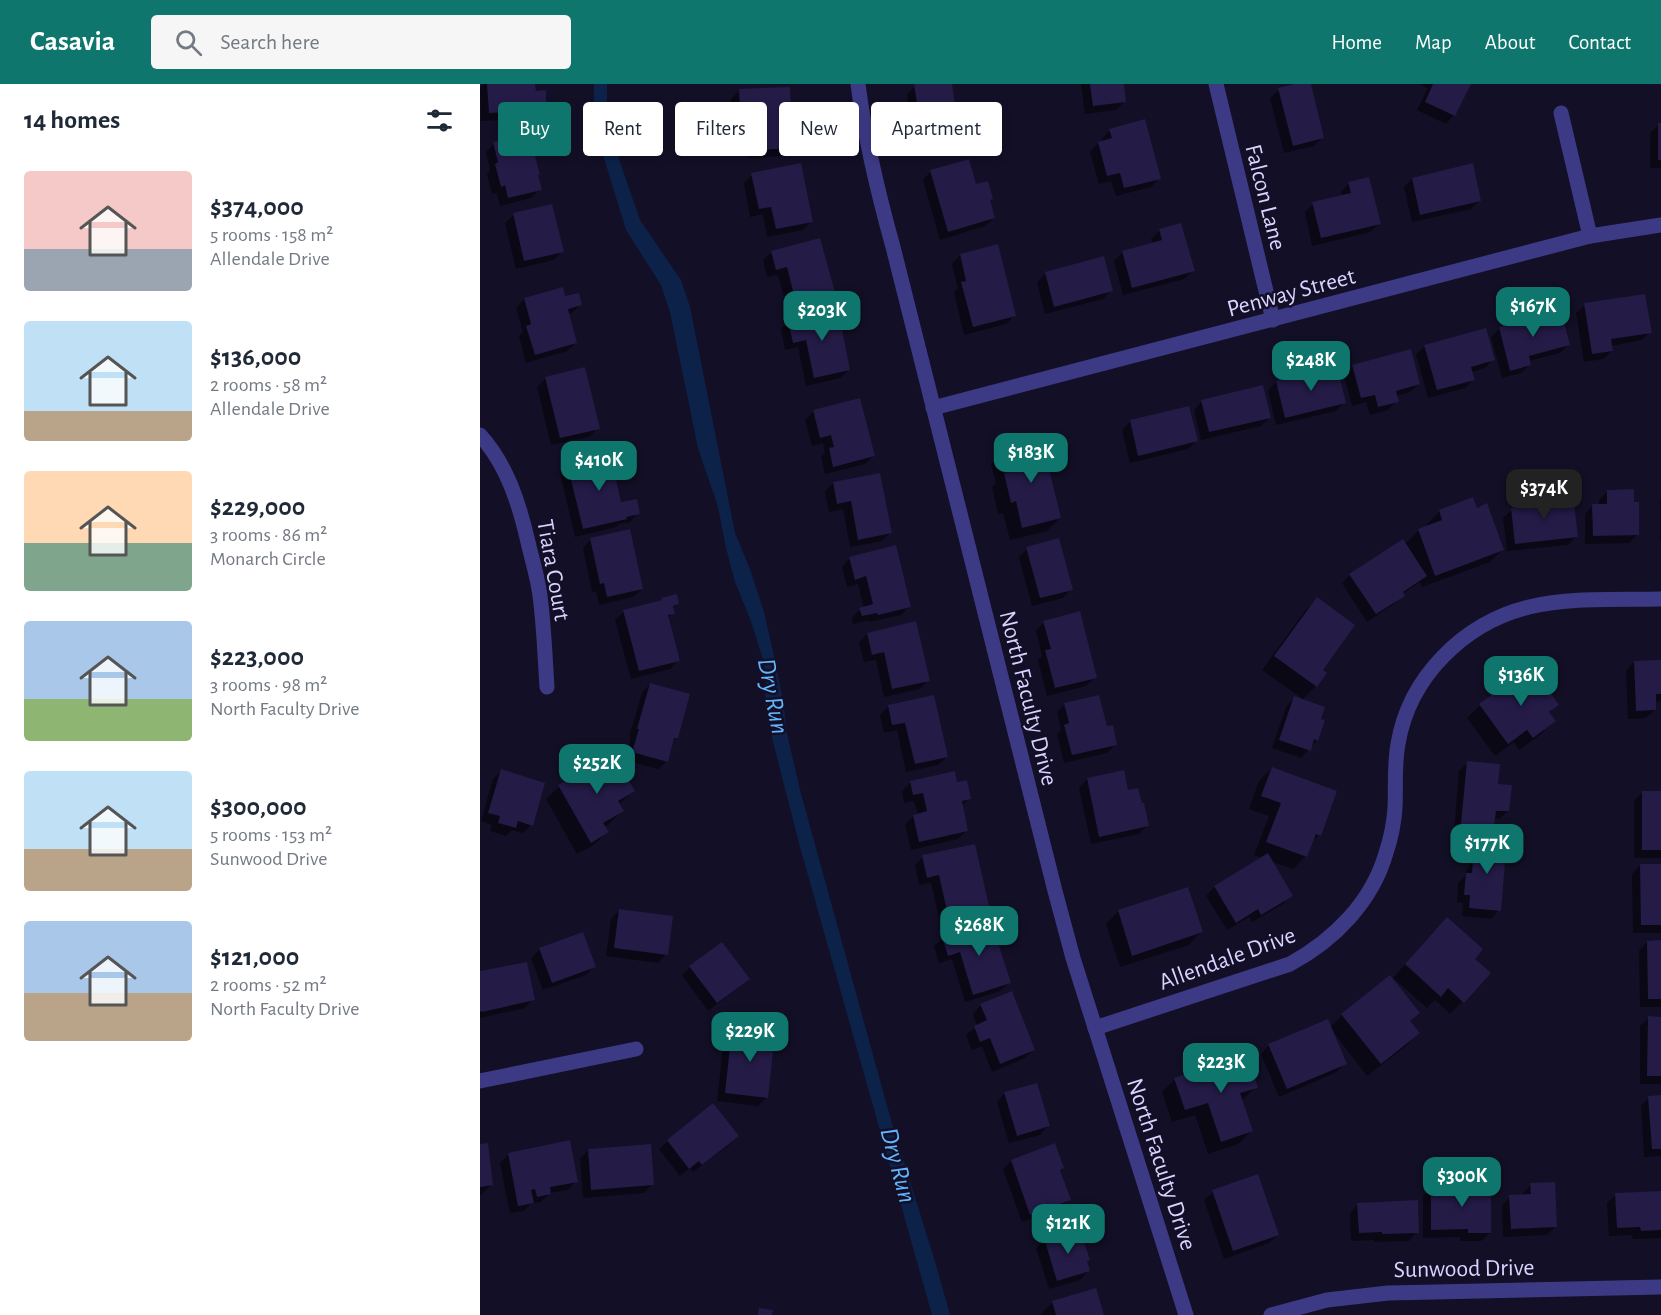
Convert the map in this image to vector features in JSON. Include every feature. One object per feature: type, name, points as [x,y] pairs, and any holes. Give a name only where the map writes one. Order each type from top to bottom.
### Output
[{"type":"street","name":"North Faculty Drive","points":[[858,84],[874,178],[1055,891],[1073,958],[1186,1315]]},
{"type":"street","name":"Falcon Lane","points":[[1216,84],[1273,320]]},
{"type":"street","points":[[1561,113],[1590,236]]},
{"type":"street","name":"Penway Street","points":[[933,408],[1590,236],[1661,225]]},
{"type":"street","name":"Tiara Court","points":[[480,435],[501,463],[520,507],[540,594],[547,687]]},
{"type":"street","name":"Allendale Drive","points":[[1095,1028],[1290,964],[1312,951],[1345,923],[1364,900],[1386,856],[1394,819],[1398,743],[1405,719],[1428,674],[1462,638],[1494,618],[1530,607],[1567,601],[1661,599]]},
{"type":"street","points":[[480,1081],[636,1049]]},
{"type":"street","name":"Sunwood Drive","points":[[1271,1315],[1327,1300],[1388,1293],[1661,1287]]},
{"type":"water","name":"Dry Run","points":[[594,84],[607,84],[607,102],[594,102]]},
{"type":"water","name":"Dry Run","points":[[603,156],[618,156],[640,220],[681,280],[690,307],[735,533],[764,612],[800,790],[891,1120],[950,1315],[932,1315],[800,847],[772,738],[765,702],[766,682],[763,659],[735,582],[718,507],[698,448],[670,312],[661,285],[626,230]]},
{"type":"building","points":[[487,84],[535,84],[536,91],[546,90],[546,102],[498,102],[498,113],[489,113]]},
{"type":"building","points":[[914,84],[952,84],[955,102],[917,102]]},
{"type":"building","points":[[1090,84],[1124,84],[1126,102],[1093,106]]},
{"type":"building","points":[[1294,84],[1311,84],[1324,138],[1293,146],[1278,88]]},
{"type":"building","points":[[1433,84],[1471,84],[1455,116],[1425,102]]},
{"type":"building","points":[[790,87],[791,102],[779,102],[779,149],[767,149],[767,102],[740,102],[739,89]]},
{"type":"building","points":[[1145,119],[1161,179],[1124,188],[1120,173],[1107,176],[1098,142],[1112,138],[1109,129]]},
{"type":"building","points":[[1658,123],[1661,123],[1661,160],[1658,160]]},
{"type":"building","points":[[498,141],[498,156],[535,156],[542,190],[508,198],[505,185],[501,187],[495,164],[498,162],[493,142]]},
{"type":"building","points":[[969,159],[976,184],[988,181],[995,218],[948,232],[930,170]]},
{"type":"building","points":[[801,163],[813,222],[776,229],[771,207],[759,209],[751,173]]},
{"type":"building","points":[[1473,163],[1481,201],[1420,215],[1412,178]]},
{"type":"building","points":[[1369,177],[1381,224],[1321,238],[1312,202],[1351,193],[1348,182]]},
{"type":"building","points":[[552,204],[564,252],[524,261],[513,213]]},
{"type":"building","points":[[1181,223],[1195,271],[1132,288],[1122,251],[1162,240],[1159,229]]},
{"type":"building","points":[[820,238],[836,296],[797,307],[787,267],[776,270],[771,251]]},
{"type":"building","points":[[998,244],[1016,316],[973,327],[961,282],[966,281],[960,254]]},
{"type":"building","points":[[1104,256],[1113,291],[1054,307],[1045,272]]},
{"type":"building","points":[[563,287],[565,296],[579,293],[582,305],[568,309],[577,343],[535,355],[526,326],[531,324],[524,298]]},
{"type":"building","points":[[1645,294],[1652,333],[1611,339],[1613,351],[1592,354],[1584,303]]},
{"type":"building","points":[[838,309],[850,370],[814,378],[806,340],[793,343],[788,320]]},
{"type":"building","points":[[1561,311],[1570,345],[1529,356],[1531,365],[1510,371],[1499,327]]},
{"type":"building","points":[[1486,328],[1495,360],[1471,367],[1475,380],[1437,390],[1424,345]]},
{"type":"building","points":[[1411,349],[1420,384],[1396,391],[1399,402],[1378,407],[1375,395],[1361,398],[1352,365]]},
{"type":"building","points":[[1337,366],[1346,403],[1285,418],[1276,381]]},
{"type":"building","points":[[585,367],[600,429],[560,438],[545,377]]},
{"type":"building","points":[[1263,385],[1271,418],[1209,432],[1201,400]]},
{"type":"building","points":[[860,398],[875,456],[833,467],[829,448],[834,447],[831,435],[820,438],[813,410]]},
{"type":"building","points":[[1189,406],[1198,441],[1138,456],[1130,420]]},
{"type":"building","points":[[1042,440],[1061,518],[1022,528],[1016,501],[1011,503],[1004,473],[1009,472],[1003,449]]},
{"type":"building","points":[[610,453],[621,502],[637,499],[640,514],[583,529],[567,463]]},
{"type":"building","points":[[880,473],[892,533],[858,540],[851,501],[837,504],[833,482]]},
{"type":"building","points":[[1634,489],[1634,502],[1639,502],[1639,535],[1593,536],[1592,504],[1607,504],[1607,490]]},
{"type":"building","points":[[1558,492],[1559,504],[1574,503],[1578,537],[1515,544],[1511,508],[1532,506],[1531,495]]},
{"type":"building","points":[[1473,497],[1477,508],[1487,503],[1504,550],[1435,576],[1418,529],[1442,520],[1439,510]]},
{"type":"building","points":[[630,529],[643,589],[607,597],[604,583],[600,584],[590,538]]},
{"type":"building","points":[[1059,538],[1073,590],[1040,598],[1026,547]]},
{"type":"building","points":[[1403,539],[1427,576],[1403,592],[1405,596],[1376,614],[1349,574]]},
{"type":"building","points":[[896,545],[911,607],[878,615],[877,613],[862,616],[859,608],[873,604],[866,576],[855,580],[849,557]]},
{"type":"building","points":[[677,594],[679,604],[673,606],[675,614],[668,615],[680,661],[639,671],[623,610]]},
{"type":"building","points":[[1317,597],[1355,625],[1323,670],[1327,673],[1317,687],[1274,656]]},
{"type":"building","points":[[1080,611],[1097,678],[1055,688],[1045,650],[1051,649],[1043,621]]},
{"type":"building","points":[[916,621],[930,681],[892,689],[884,652],[872,655],[867,633]]},
{"type":"building","points":[[1661,660],[1661,694],[1656,694],[1656,710],[1636,711],[1634,661]]},
{"type":"building","points":[[1532,666],[1559,705],[1549,712],[1556,721],[1533,738],[1527,730],[1508,744],[1479,704]]},
{"type":"building","points":[[650,683],[690,694],[678,738],[674,738],[668,762],[632,752]]},
{"type":"building","points":[[934,695],[948,757],[915,764],[905,723],[892,725],[888,705]]},
{"type":"building","points":[[1099,695],[1107,726],[1113,725],[1117,745],[1072,755],[1064,725],[1069,723],[1064,703]]},
{"type":"building","points":[[1294,696],[1325,707],[1321,719],[1325,720],[1318,741],[1314,739],[1311,751],[1279,740]]},
{"type":"building","points":[[613,754],[635,791],[618,801],[624,811],[603,823],[609,832],[591,843],[558,785]]},
{"type":"building","points":[[1467,761],[1500,764],[1498,784],[1512,785],[1509,811],[1496,811],[1494,827],[1461,824]]},
{"type":"building","points":[[1272,767],[1337,791],[1321,836],[1316,834],[1307,857],[1266,842],[1281,803],[1261,796]]},
{"type":"building","points":[[501,769],[545,783],[533,826],[518,821],[516,828],[498,823],[500,816],[488,813]]},
{"type":"building","points":[[1124,770],[1128,790],[1138,788],[1149,826],[1099,837],[1087,778]]},
{"type":"building","points":[[955,771],[957,782],[967,780],[971,799],[962,801],[968,831],[919,842],[913,815],[927,811],[923,793],[913,795],[910,781]]},
{"type":"building","points":[[1642,791],[1661,791],[1661,850],[1642,850]]},
{"type":"building","points":[[1479,836],[1507,838],[1501,911],[1469,908],[1470,895],[1464,895],[1466,873],[1472,873],[1473,861],[1477,861]]},
{"type":"building","points":[[975,844],[989,906],[948,915],[939,875],[927,878],[922,855]]},
{"type":"building","points":[[1268,853],[1293,896],[1261,915],[1258,909],[1236,923],[1214,886]]},
{"type":"building","points":[[1640,864],[1661,864],[1661,925],[1641,925]]},
{"type":"building","points":[[1188,887],[1203,932],[1132,956],[1118,910]]},
{"type":"building","points":[[619,909],[673,916],[668,955],[614,948]]},
{"type":"building","points":[[1447,917],[1483,949],[1475,959],[1491,973],[1464,1003],[1448,988],[1441,997],[1405,964]]},
{"type":"building","points":[[991,921],[1011,983],[973,995],[960,952],[948,956],[942,936]]},
{"type":"building","points":[[583,932],[596,967],[552,983],[539,948]]},
{"type":"building","points":[[1661,940],[1661,999],[1648,999],[1647,941]]},
{"type":"building","points":[[722,942],[750,979],[717,1003],[689,966]]},
{"type":"building","points":[[527,962],[535,1000],[480,1011],[480,971]]},
{"type":"building","points":[[1390,975],[1420,1013],[1410,1021],[1420,1033],[1381,1064],[1341,1014]]},
{"type":"building","points":[[1012,991],[1035,1050],[1000,1064],[990,1038],[980,1042],[974,1026],[987,1020],[980,1004]]},
{"type":"building","points":[[1648,1016],[1661,1017],[1661,1076],[1647,1076]]},
{"type":"building","points":[[1328,1019],[1347,1064],[1287,1089],[1268,1044]]},
{"type":"building","points":[[732,1028],[775,1032],[768,1098],[725,1093]]},
{"type":"building","points":[[1247,1054],[1258,1088],[1240,1093],[1253,1131],[1221,1142],[1208,1103],[1185,1110],[1174,1078]]},
{"type":"building","points":[[1037,1083],[1050,1126],[1017,1136],[1004,1092]]},
{"type":"building","points":[[1661,1095],[1661,1149],[1652,1149],[1648,1096]]},
{"type":"building","points":[[713,1103],[739,1136],[702,1165],[699,1161],[689,1169],[667,1140]]},
{"type":"building","points":[[570,1140],[578,1182],[550,1187],[551,1194],[537,1197],[535,1189],[531,1190],[534,1203],[518,1206],[508,1153]]},
{"type":"building","points":[[488,1143],[493,1185],[480,1187],[480,1144]]},
{"type":"building","points":[[1055,1143],[1064,1168],[1060,1170],[1071,1200],[1030,1215],[1011,1160]]},
{"type":"building","points":[[651,1144],[654,1185],[591,1190],[588,1149]]},
{"type":"building","points":[[1258,1174],[1279,1235],[1233,1251],[1212,1190]]},
{"type":"building","points":[[1555,1182],[1557,1227],[1511,1229],[1509,1195],[1531,1194],[1530,1183]]},
{"type":"building","points":[[1431,1186],[1491,1186],[1491,1233],[1468,1233],[1468,1229],[1431,1230]]},
{"type":"building","points":[[1661,1191],[1661,1230],[1641,1231],[1640,1227],[1617,1228],[1615,1193]]},
{"type":"building","points":[[1418,1200],[1419,1233],[1359,1233],[1357,1203]]},
{"type":"building","points":[[1076,1229],[1080,1240],[1083,1239],[1090,1260],[1087,1261],[1090,1271],[1057,1281],[1044,1238]]},
{"type":"building","points":[[1096,1288],[1104,1315],[1056,1315],[1052,1301]]},
{"type":"building","points":[[759,1308],[773,1310],[772,1315],[758,1315]]}]
